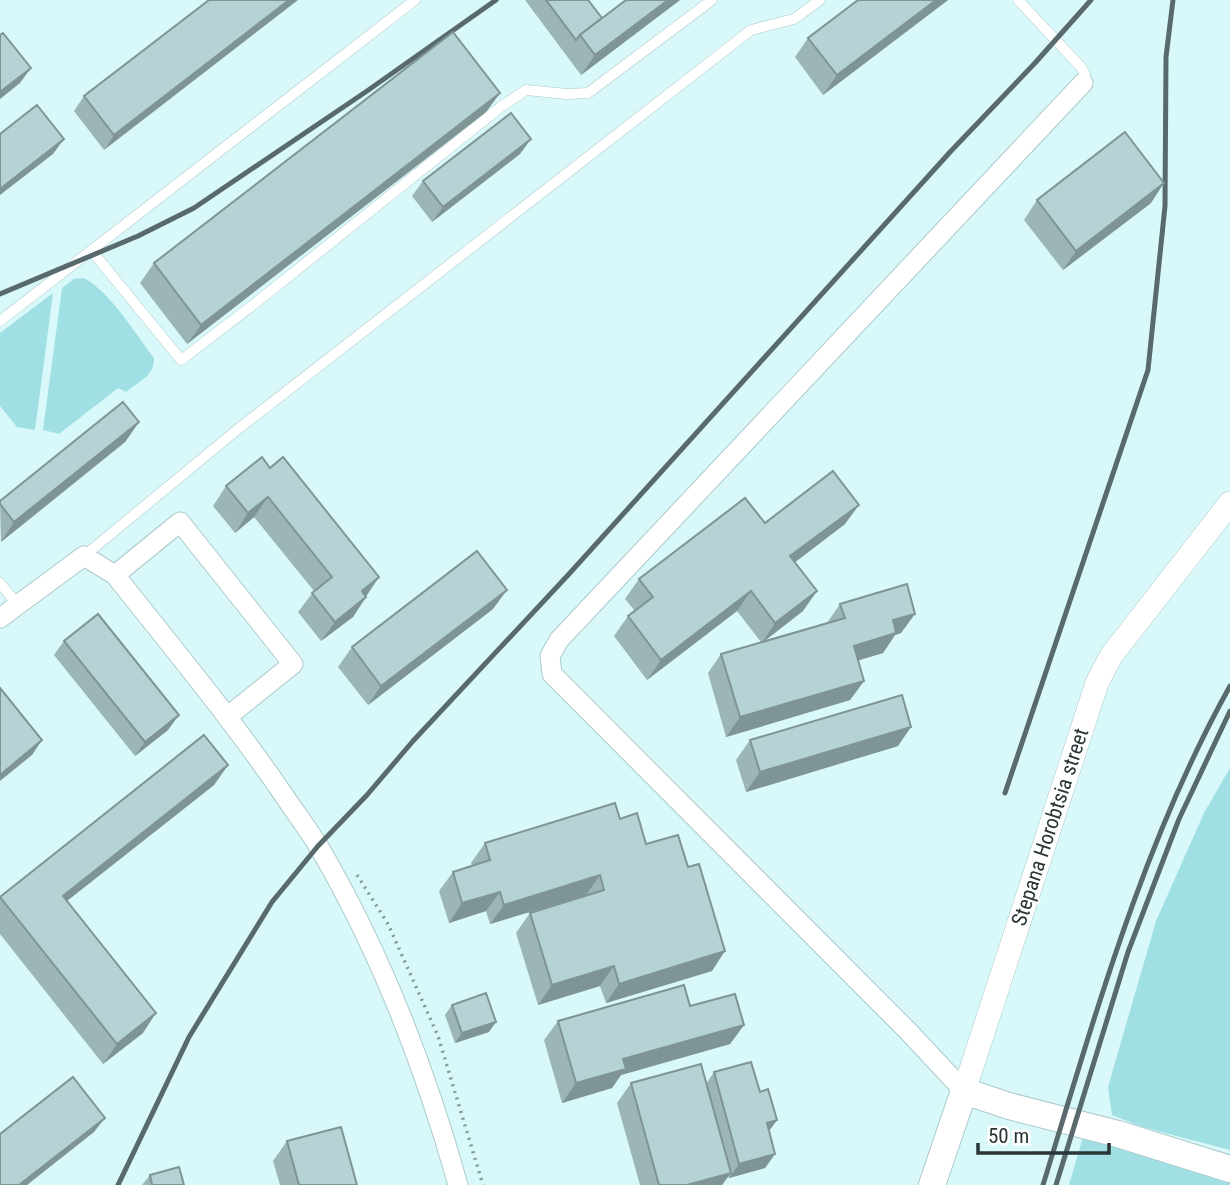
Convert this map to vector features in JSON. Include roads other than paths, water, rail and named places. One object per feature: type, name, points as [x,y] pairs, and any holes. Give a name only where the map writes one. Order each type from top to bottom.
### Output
[{"type":"main road","points":[[964,1091],[1230,1169]]},
{"type":"main road","name":"Stepana Horobtsia street","points":[[932,1185],[964,1091]]},
{"type":"street","points":[[964,1091],[907,1030],[552,674],[550,656],[559,640],[1083,83]]},
{"type":"street","name":"Stepana Horobtsia street","points":[[964,1091],[1097,683],[1111,656],[1230,503]]},
{"type":"street","points":[[115,575],[180,522],[276,642],[293,664],[228,717]]},
{"type":"street","points":[[0,618],[84,556],[115,575],[228,717],[318,846],[373,948],[404,1020],[458,1185]]},
{"type":"lane","points":[[0,321],[415,0]]},
{"type":"lane","points":[[92,251],[181,360],[502,106],[526,90],[588,93],[712,0]]},
{"type":"lane","points":[[84,556],[238,429],[751,30],[794,19],[820,0]]},
{"type":"lane","points":[[1018,0],[1080,66],[1085,74],[1083,83]]},
{"type":"lane","points":[[0,583],[18,605]]},
{"type":"railway","points":[[0,294],[138,236],[194,208],[496,0]]},
{"type":"railway","points":[[118,1185],[189,1037],[272,902],[318,846],[367,795],[413,741],[569,574],[1091,0]]},
{"type":"railway","points":[[1005,793],[1148,370],[1165,206],[1166,57],[1173,0]]},
{"type":"railway","points":[[1043,1185],[1102,994],[1146,868],[1199,745],[1230,686]]},
{"type":"railway","points":[[1056,1185],[1128,952],[1179,819],[1230,711]]}]
